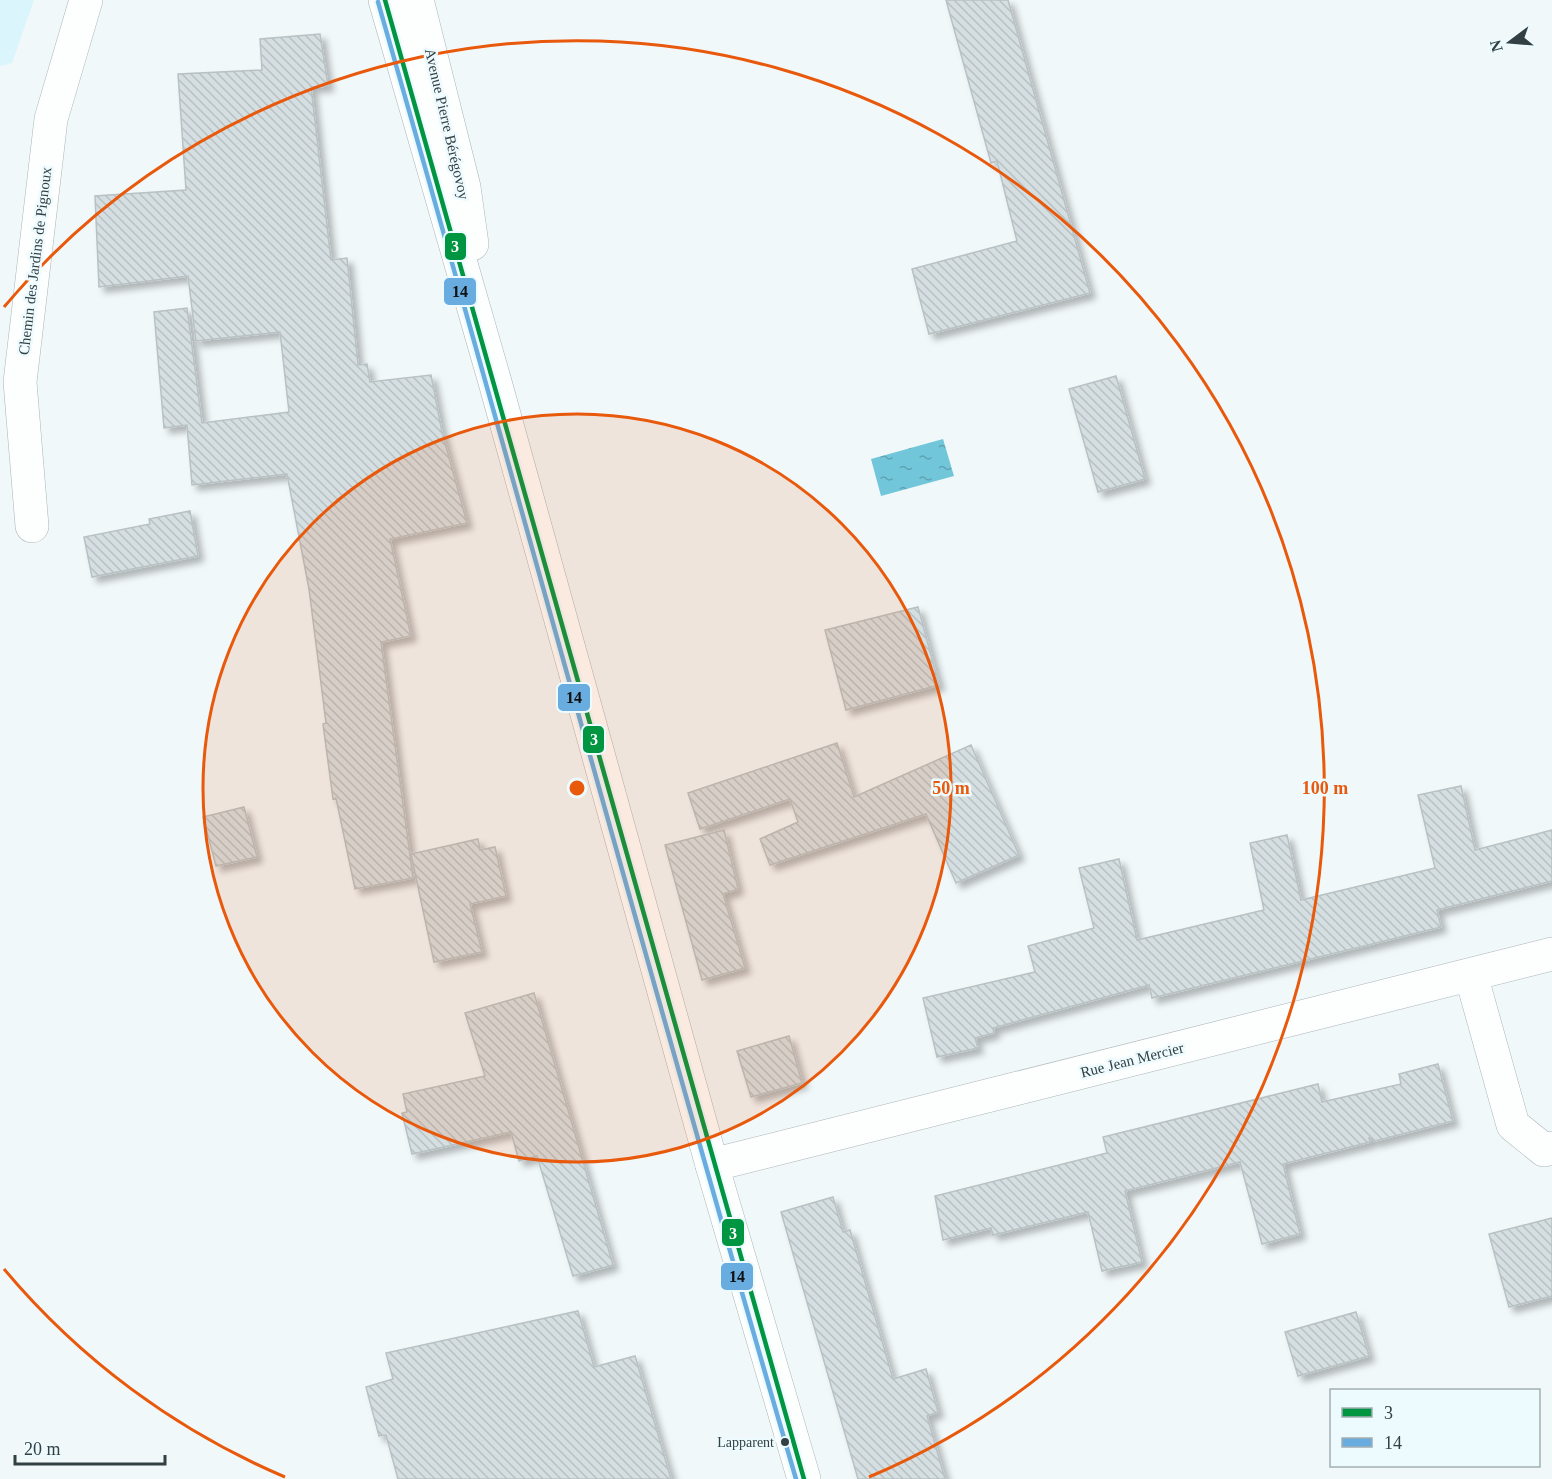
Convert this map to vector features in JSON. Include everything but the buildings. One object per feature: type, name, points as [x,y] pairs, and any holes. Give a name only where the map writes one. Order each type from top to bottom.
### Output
[{"type":"main road","name":"Chemin des Jardins de Pignoux","points":[[32,526],[20,382],[51,119],[86,0]]},
{"type":"main road","name":"Avenue Pierre Bérégovoy","points":[[385,0],[487,356],[712,1165],[804,1479]]},
{"type":"main road","name":"Avenue Pierre Bérégovoy","points":[[417,0],[464,187],[487,356]]},
{"type":"main road","name":"Rue Jean Mercier","points":[[712,1165],[1552,954]]},
{"type":"main road","points":[[1471,975],[1513,1125],[1544,1150],[1552,1148]]},
{"type":"shaded area","points":[[0,0],[34,0],[12,63],[0,66]]},
{"type":"water","points":[[943,439],[954,476],[881,496],[871,459]]},
{"type":"transit line","name":"3","points":[[385,0],[804,1479]]},
{"type":"transit line","name":"14","points":[[378,2],[796,1479]]},
{"type":"place","name":"Lapparent","points":[[785,1442]]}]
